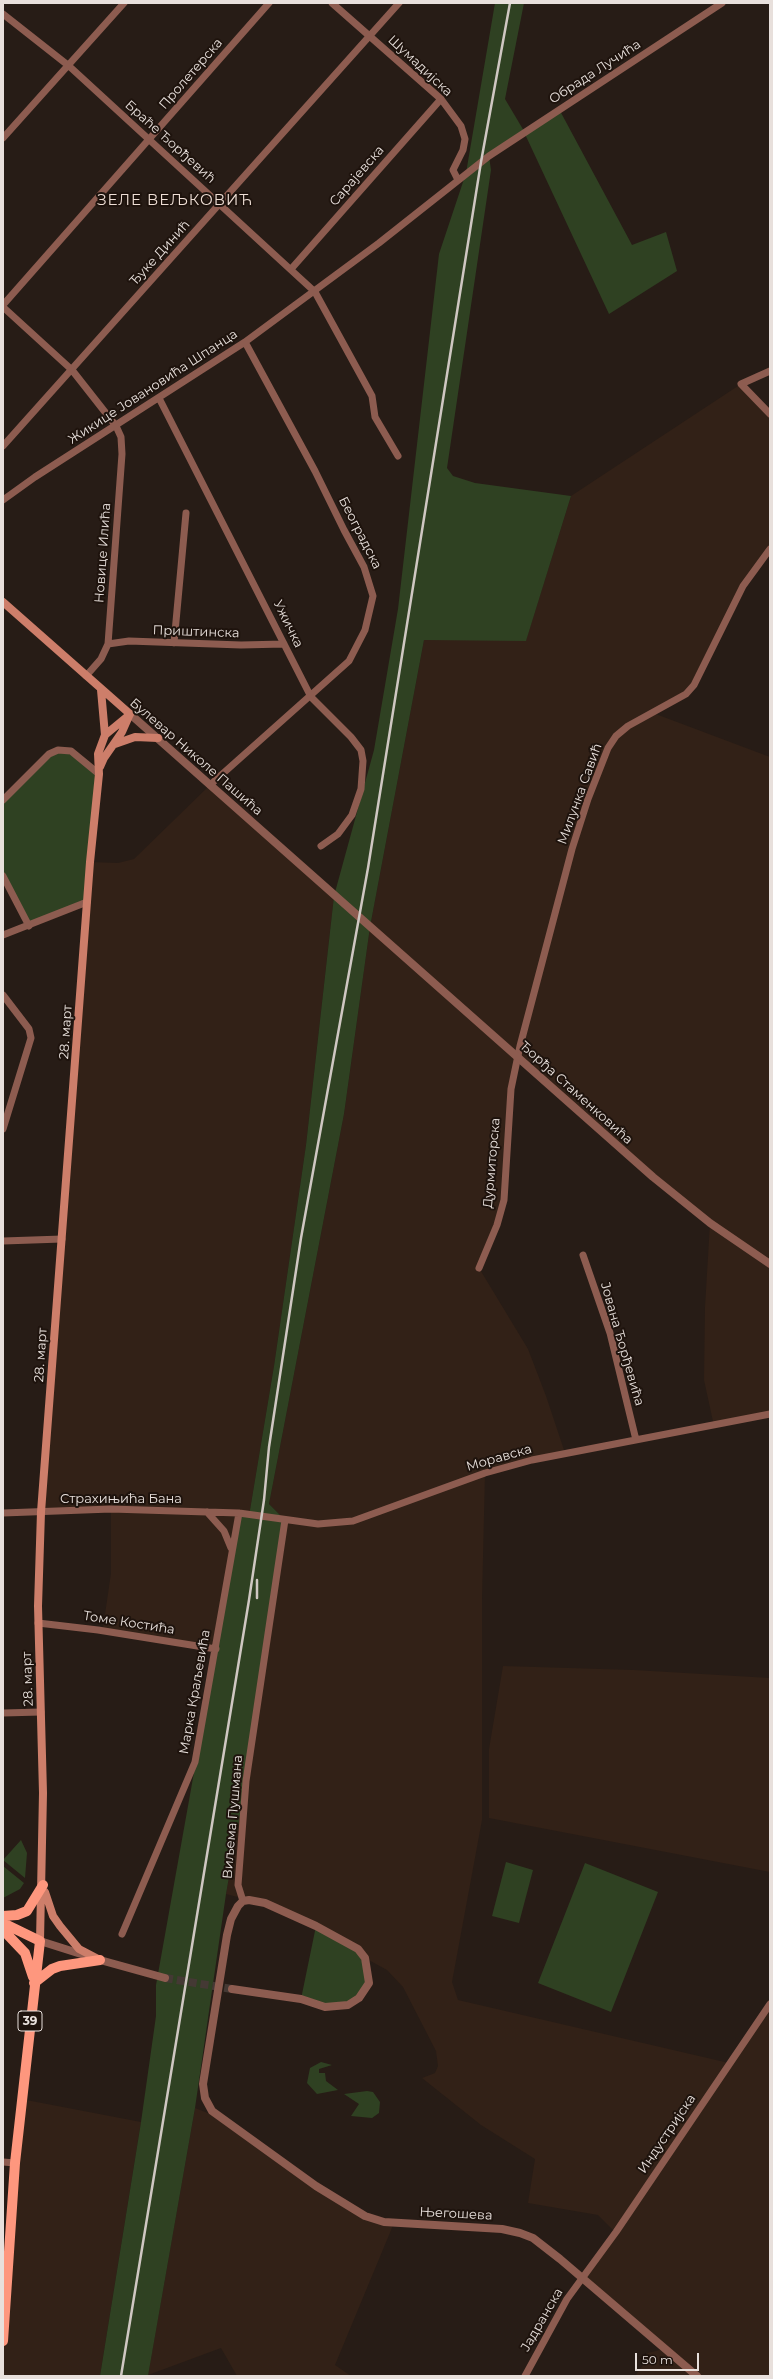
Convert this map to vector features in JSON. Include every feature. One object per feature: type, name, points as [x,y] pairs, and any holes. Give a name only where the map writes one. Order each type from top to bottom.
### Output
[{"type":"main road","name":"Булевар Николе Пашића","points":[[3,602],[130,714]]},
{"type":"main road","name":"28. март","points":[[40,1941],[42,1885],[41,1712],[38,1623],[41,1512],[87,902],[99,773],[98,754],[105,735],[102,690]]},
{"type":"main road","name":"28. март","points":[[99,773],[104,758],[130,714]]},
{"type":"main road","points":[[105,735],[130,714]]},
{"type":"main road","points":[[112,745],[135,736],[158,738]]},
{"type":"main road","points":[[3,1916],[18,1915],[27,1911],[32,1906],[42,1885]]},
{"type":"main road","points":[[42,1885],[53,1916],[60,1926],[79,1949],[100,1960]]},
{"type":"main road","points":[[3,1923],[40,1941]]},
{"type":"main road","points":[[3,1930],[25,1954],[34,1983],[60,1966],[100,1960]]},
{"type":"main road","name":"39","points":[[3,2340],[14,2163],[40,1941]]},
{"type":"street","points":[[3,138],[124,3]]},
{"type":"street","name":"Пролетерска","points":[[3,306],[269,3]]},
{"type":"street","name":"Шумадијска","points":[[332,3],[441,99],[464,131],[463,150],[453,170],[458,180]]},
{"type":"street","name":"Ђуке Динић","points":[[3,446],[399,3]]},
{"type":"street","name":"Обрада Лучића","points":[[481,162],[524,131],[722,3]]},
{"type":"street","name":"Браће Ђорђевић","points":[[3,14],[69,66],[292,268],[315,292]]},
{"type":"street","name":"Сарајевска","points":[[292,268],[441,99]]},
{"type":"street","name":"Жикице Јовановића Шпанца","points":[[3,500],[35,477],[245,342],[315,292],[481,162]]},
{"type":"street","points":[[315,292],[372,396],[375,417],[398,456]]},
{"type":"street","points":[[3,306],[72,370],[116,426]]},
{"type":"street","name":"Београдска","points":[[210,785],[311,697],[353,656],[370,614],[372,588],[364,566],[316,470],[245,342]]},
{"type":"street","points":[[770,371],[741,384],[770,414]]},
{"type":"street","name":"Ужичка","points":[[159,398],[311,697],[351,736],[361,750],[363,761],[361,789],[352,815],[338,834],[321,846]]},
{"type":"street","name":"Новице Илића","points":[[86,676],[101,659],[108,644],[122,454],[122,437],[116,426]]},
{"type":"street","points":[[174,643],[186,513]]},
{"type":"street","name":"Милунка Савић","points":[[518,1057],[572,849],[588,799],[608,748],[616,736],[628,726],[686,694],[694,685],[743,586],[770,549]]},
{"type":"street","name":"Приштинска","points":[[108,644],[129,641],[241,646],[284,644]]},
{"type":"street","name":"Булевар Николе Пашића","points":[[130,714],[374,930]]},
{"type":"street","points":[[3,800],[49,754],[58,750],[71,751],[99,773]]},
{"type":"street","points":[[3,876],[29,926]]},
{"type":"street","points":[[3,935],[87,902]]},
{"type":"street","name":"Ђорђа Стаменковића","points":[[374,930],[653,1177],[710,1223],[770,1264]]},
{"type":"street","points":[[3,995],[29,1029],[32,1038],[3,1129]]},
{"type":"street","name":"Дурмиторска","points":[[479,1268],[497,1225],[504,1200],[511,1089],[518,1057]]},
{"type":"street","points":[[3,1241],[62,1239]]},
{"type":"street","name":"Јована Ђорђевића","points":[[583,1255],[610,1333],[636,1440]]},
{"type":"street","name":"Моравска","points":[[239,1514],[329,1524],[353,1521],[485,1473],[532,1460],[770,1414]]},
{"type":"street","name":"Страхињића Бана","points":[[3,1512],[111,1509],[239,1514]]},
{"type":"street","points":[[207,1512],[228,1538],[232,1551]]},
{"type":"street","name":"Марка Краљевића","points":[[122,1934],[195,1762],[239,1514]]},
{"type":"street","name":"Виљема Пушмана","points":[[243,1901],[238,1885],[246,1780],[285,1520]]},
{"type":"street","name":"Томе Костића","points":[[38,1623],[98,1630],[216,1649]]},
{"type":"street","points":[[3,1713],[41,1712]]},
{"type":"street","points":[[232,1989],[301,1998],[325,2008],[335,2008],[348,2005],[359,1998],[368,1983],[365,1958],[358,1949],[283,1910],[257,1900],[243,1901]]},
{"type":"street","name":"Његошева","points":[[243,1901],[231,1919],[204,2084],[205,2098],[218,2117],[316,2186],[365,2216],[384,2222],[494,2228],[520,2233],[544,2247],[697,2376]]},
{"type":"street","points":[[40,1941],[165,1978]]},
{"type":"street","name":"Индустријска","points":[[582,2278],[616,2232],[770,2004]]},
{"type":"street","points":[[3,2162],[14,2163]]},
{"type":"street","name":"Јадранска","points":[[525,2376],[567,2299],[582,2278]]},
{"type":"street","points":[[3,2290],[7,2279]]},
{"type":"shaded area","points":[[741,384],[770,414],[770,549],[743,586],[694,685],[653,713],[770,757],[770,1415],[714,1426],[704,1380],[705,1307],[710,1223],[518,1057],[511,1089],[504,1200],[479,1268],[528,1349],[546,1396],[565,1453],[485,1473],[482,1599],[482,1820],[452,1982],[458,2000],[729,2063],[770,2004],[770,2376],[635,2376],[646,2361],[644,2359],[648,2353],[663,2349],[582,2278],[615,2232],[598,2215],[528,2203],[535,2159],[481,2125],[422,2078],[435,2073],[438,2066],[436,2051],[403,1987],[387,1970],[365,1958],[358,1949],[249,1900],[226,1894],[246,1781],[285,1520],[269,1504],[344,1114],[370,927],[424,640],[526,640],[571,496]]},
{"type":"shaded area","points":[[210,785],[334,896],[306,1145],[274,1366],[249,1516],[216,1649],[103,1628],[111,1573],[111,1510],[41,1512],[90,862],[118,863],[134,859]]},
{"type":"shaded area","points":[[503,1666],[634,1670],[770,1678],[770,1872],[489,1818],[489,1749]]},
{"type":"shaded area","points":[[21,2099],[141,2122],[100,2376],[3,2376],[3,2341]]},
{"type":"shaded area","points":[[195,2108],[218,2117],[353,2210],[394,2223],[335,2365],[351,2376],[237,2376],[221,2348],[148,2375]]},
{"type":"green space","points":[[495,3],[524,3],[505,99],[524,131],[559,109],[632,245],[666,232],[677,271],[609,314],[524,132],[489,156],[491,170],[447,468],[453,476],[475,483],[571,496],[526,641],[424,640],[370,927],[344,1114],[269,1504],[285,1520],[246,1781],[226,1894],[195,2108],[148,2376],[100,2376],[141,2122],[156,2016],[156,1985],[240,1515],[249,1516],[274,1366],[306,1145],[334,896],[374,750],[398,609],[439,254],[466,173]]},
{"type":"green space","points":[[62,749],[99,774],[87,902],[29,926],[3,876],[3,800],[49,754]]},
{"type":"green space","points":[[21,1840],[27,1853],[25,1878],[3,1860]]},
{"type":"green space","points":[[506,1862],[533,1870],[519,1923],[492,1916]]},
{"type":"green space","points":[[585,1863],[658,1892],[611,2012],[538,1983]]},
{"type":"green space","points":[[3,1866],[24,1883],[20,1889],[3,1898]]},
{"type":"green space","points":[[316,1926],[358,1949],[369,1983],[359,1998],[335,2008],[301,1999]]},
{"type":"green space","points":[[321,2062],[332,2065],[319,2069],[319,2073],[325,2073],[326,2081],[338,2090],[317,2094],[307,2083],[310,2068]]},
{"type":"green space","points":[[367,2091],[373,2092],[380,2102],[379,2113],[372,2118],[351,2116],[359,2104],[344,2094]]},
{"type":"tunnel","points":[[165,1978],[232,1989]]},
{"type":"railway","points":[[121,2376],[249,1600],[264,1500],[269,1447],[301,1238],[368,868],[481,162],[510,3]]},
{"type":"railway","points":[[257,1580],[257,1598]]},
{"type":"district","name":"ЗЕЛЕ ВЕЉКОВИЋ","points":[[175,201]]}]
